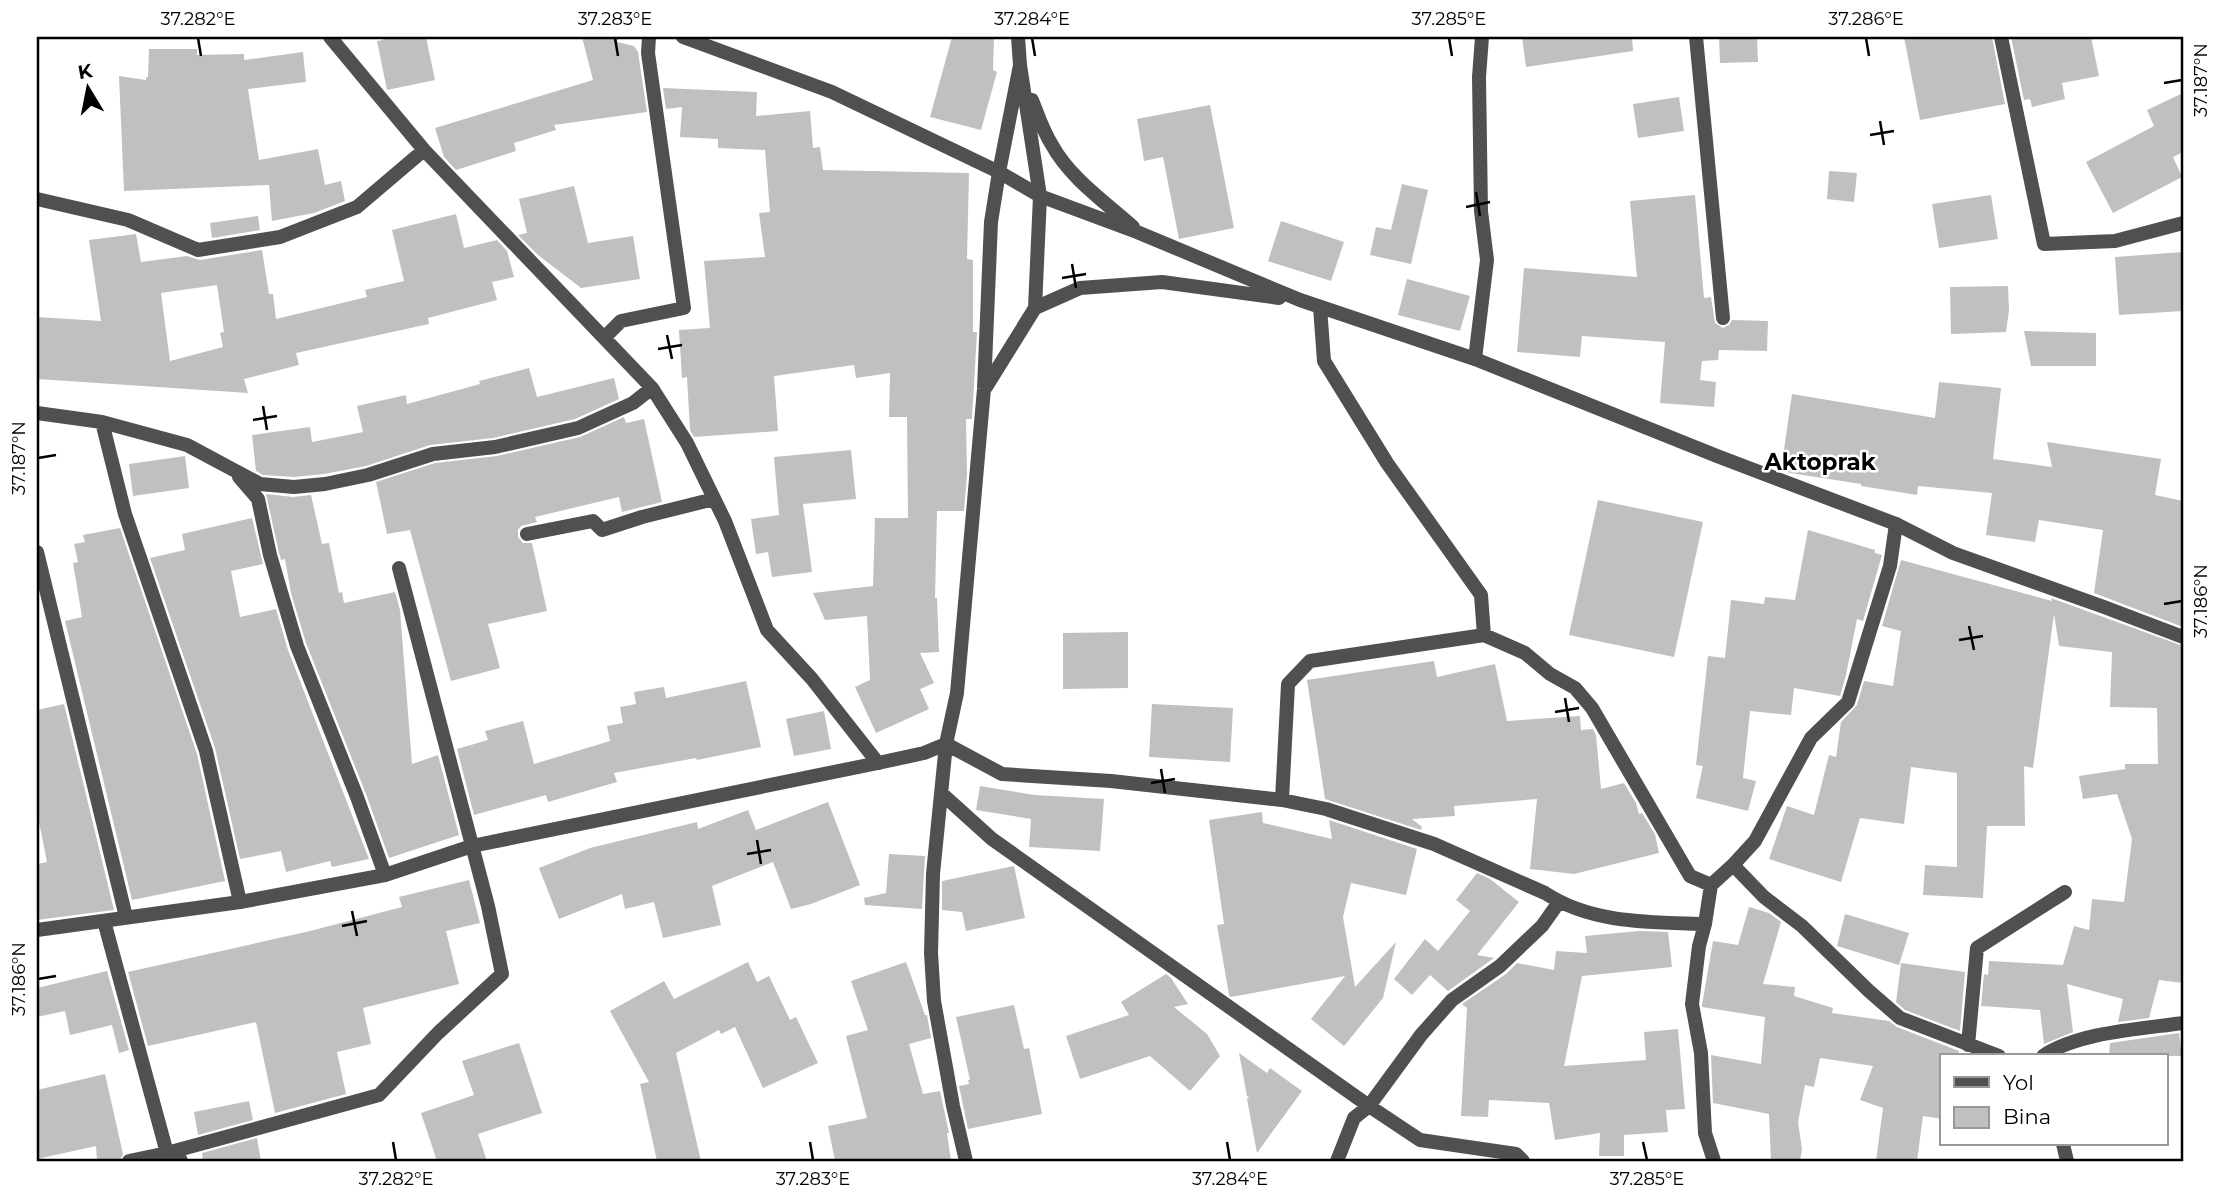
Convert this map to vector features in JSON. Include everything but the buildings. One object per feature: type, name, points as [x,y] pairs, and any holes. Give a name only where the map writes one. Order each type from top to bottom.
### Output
[{"type":"street","points":[[331,37],[424,150],[652,387],[687,443],[714,499],[767,630],[812,679],[878,763]]},
{"type":"street","points":[[604,338],[621,321],[684,308],[648,53],[649,37]]},
{"type":"street","points":[[683,37],[832,92],[999,172],[1040,196],[1137,232],[1300,300],[1475,359],[1896,524],[1953,553],[2183,637]]},
{"type":"street","points":[[984,389],[1035,308],[1040,196],[1018,37]]},
{"type":"street","points":[[1475,359],[1487,260],[1481,211],[1479,77],[1482,37]]},
{"type":"street","points":[[1696,37],[1723,318]]},
{"type":"street","points":[[2001,37],[2044,244],[2115,241],[2183,223]]},
{"type":"street","points":[[966,1161],[934,1000],[933,874],[946,744],[957,693],[984,389],[991,222],[1020,65]]},
{"type":"street","points":[[1020,65],[1040,123],[1053,148],[1075,174],[1137,232]]},
{"type":"street","points":[[37,199],[128,219],[198,250],[280,237],[357,207],[424,150]]},
{"type":"street","points":[[1035,308],[1080,288],[1162,282],[1300,300]]},
{"type":"street","points":[[1320,307],[1324,361],[1387,463],[1481,594],[1484,635]]},
{"type":"street","points":[[37,413],[102,422],[187,444],[260,484],[294,487],[368,475],[433,454],[495,447],[578,428],[633,403],[652,387]]},
{"type":"street","points":[[102,422],[125,514],[206,751],[240,902]]},
{"type":"street","points":[[233,471],[258,499],[270,555],[297,646],[385,875]]},
{"type":"street","points":[[527,534],[593,521],[602,530],[714,499]]},
{"type":"street","points":[[1714,1161],[1705,1133],[1701,1053],[1692,1004],[1699,946],[1706,924],[1711,885],[1755,841],[1811,738],[1848,702],[1890,566],[1896,524]]},
{"type":"street","points":[[37,552],[126,917]]},
{"type":"street","points":[[129,1161],[379,1095],[438,1033],[502,974],[488,906],[399,568]]},
{"type":"street","points":[[1282,800],[1289,684],[1310,661],[1484,635],[1525,653],[1550,674],[1575,688],[1592,708],[1690,876],[1711,885]]},
{"type":"street","points":[[37,930],[240,902],[385,875],[472,846],[878,763],[924,753],[946,744]]},
{"type":"street","points":[[946,744],[1002,774],[1111,781],[1282,800],[1326,809],[1434,844],[1545,893],[1559,902],[1612,919],[1706,924]]},
{"type":"street","points":[[941,793],[992,839],[1420,1140],[1516,1154],[1523,1161]]},
{"type":"street","points":[[1733,865],[1900,1018],[1993,1054]]},
{"type":"street","points":[[1968,1045],[1977,948],[2065,892]]},
{"type":"street","points":[[1337,1161],[1354,1118],[1369,1106],[1421,1035],[1452,1000],[1500,966],[1542,926],[1559,902]]},
{"type":"street","points":[[104,921],[167,1153]]},
{"type":"street","points":[[2048,1054],[2099,1036],[2183,1023]]},
{"type":"street","points":[[167,1153],[181,1161]]},
{"type":"district","name":"Aktoprak","points":[[1820,462]]}]
